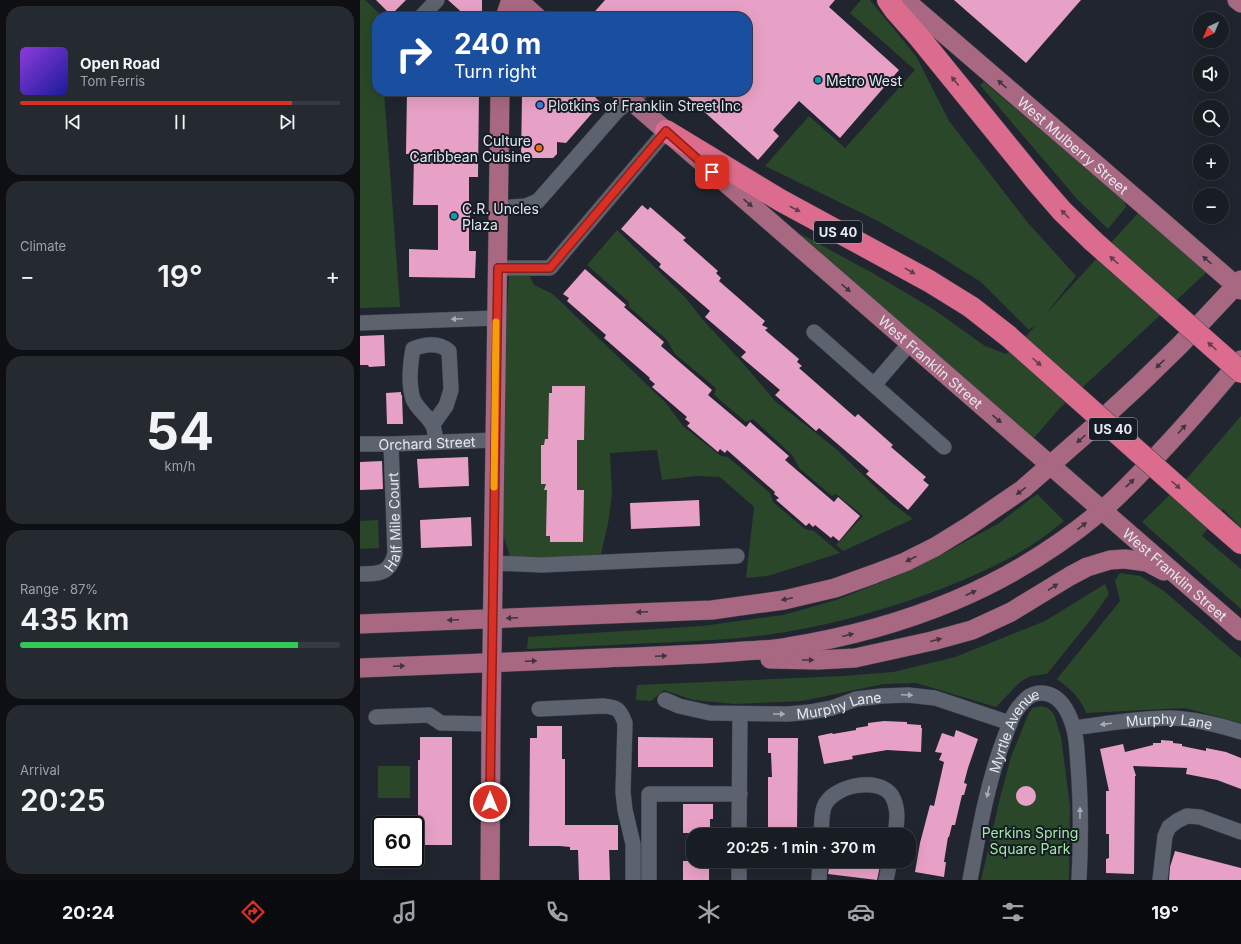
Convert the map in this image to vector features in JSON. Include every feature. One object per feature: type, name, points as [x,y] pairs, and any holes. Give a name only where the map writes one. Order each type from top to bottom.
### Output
[{"type":"highway","points":[[888,0],[1062,211],[1093,241],[1241,372]]},
{"type":"highway","name":"US 40","points":[[666,131],[780,200],[929,281],[970,306],[1008,336],[1241,543]]},
{"type":"main road","points":[[507,12],[511,0]]},
{"type":"main road","points":[[518,0],[531,12]]},
{"type":"main road","name":"West Mulberry Street","points":[[904,0],[1239,285]]},
{"type":"main road","points":[[1237,0],[1241,3]]},
{"type":"main road","points":[[490,880],[494,440],[500,96]]},
{"type":"main road","name":"West Franklin Street","points":[[633,96],[666,131],[1241,631]]},
{"type":"main road","points":[[360,624],[712,610],[784,600],[835,588],[898,564],[935,547],[998,507],[1023,489],[1051,466],[1140,384],[1239,285]]},
{"type":"main road","points":[[360,668],[713,654],[786,648],[839,637],[920,615],[996,582],[1040,556],[1102,510],[1137,477],[1183,429],[1241,360]]},
{"type":"main road","points":[[713,654],[782,660],[855,658],[932,641],[972,630],[1004,615],[1087,567],[1110,560],[1126,559],[1147,562],[1181,578]]},
{"type":"street","points":[[426,12],[437,0]]},
{"type":"street","points":[[499,208],[526,206],[538,201],[629,96]]},
{"type":"street","points":[[498,268],[550,268],[666,131]]},
{"type":"street","points":[[360,322],[496,318]]},
{"type":"street","points":[[814,332],[944,447]]},
{"type":"street","points":[[874,385],[910,343]]},
{"type":"street","points":[[433,424],[446,406],[451,390],[449,351],[443,346],[424,344],[413,349],[410,381],[414,400],[433,424],[436,442]]},
{"type":"street","name":"Orchard Street","points":[[360,444],[494,440]]},
{"type":"street","name":"Half Mile Court","points":[[360,574],[377,574],[383,571],[392,562],[395,553],[391,444]]},
{"type":"street","points":[[493,563],[542,565],[737,556]]},
{"type":"street","name":"Myrtle Avenue","points":[[970,880],[989,785],[1010,723],[1017,710],[1026,699],[1033,694],[1043,693],[1052,695],[1060,702],[1068,712],[1074,728],[1080,799],[1079,880]]},
{"type":"street","name":"Murphy Lane","points":[[665,700],[678,706],[710,713],[788,714],[832,708],[856,700],[882,696],[908,695],[935,698],[1010,723]]},
{"type":"street","points":[[540,709],[603,706],[613,707],[619,710],[623,716],[625,723],[623,792],[625,810],[633,844],[633,880]]},
{"type":"street","points":[[740,714],[740,828]]},
{"type":"street","points":[[376,717],[429,715],[441,723],[491,724]]},
{"type":"street","name":"Murphy Lane","points":[[1074,728],[1144,719],[1171,718],[1203,722],[1241,732]]},
{"type":"street","points":[[822,828],[824,807],[829,798],[840,791],[855,785],[868,784],[880,786],[891,795],[896,806],[898,818],[896,828]]},
{"type":"street","points":[[649,880],[649,794],[740,794]]},
{"type":"street","points":[[1160,880],[1165,836],[1169,827],[1177,821],[1187,816],[1200,816],[1241,832]]},
{"type":"street","points":[[739,868],[739,880]]},
{"type":"street","points":[[819,880],[820,868]]},
{"type":"street","points":[[886,880],[889,868]]},
{"type":"green space","points":[[360,0],[365,0],[378,12],[372,12],[372,96],[384,96],[400,307],[360,308]]},
{"type":"green space","points":[[861,0],[870,0],[916,56],[949,121],[1028,223],[1076,276],[1044,316],[1139,212],[1208,271],[1059,409],[1034,438],[868,295],[799,233],[876,275],[933,309],[985,346],[1006,354],[1036,325],[1029,330],[981,282],[933,252],[876,220],[765,166],[809,116],[845,148],[915,70],[850,13]]},
{"type":"green space","points":[[984,82],[1124,200],[1126,207],[1108,229],[1077,199],[980,85]]},
{"type":"green space","points":[[617,230],[685,297],[703,320],[775,401],[835,448],[892,503],[913,519],[843,551],[836,545],[863,516],[836,494],[832,496],[799,468],[793,456],[753,419],[746,422],[714,395],[716,388],[675,354],[667,340],[629,307],[629,302],[587,265]]},
{"type":"green space","points":[[528,273],[534,285],[551,293],[557,298],[666,403],[683,426],[721,456],[728,457],[770,493],[773,502],[805,529],[814,531],[840,553],[768,576],[746,578],[754,507],[720,477],[696,476],[662,480],[657,450],[610,453],[612,495],[608,524],[601,554],[569,561],[511,559],[496,514],[499,436],[509,275]]},
{"type":"green space","points":[[1241,416],[1241,528],[1223,509],[1202,536],[1241,569],[1241,609],[1142,522],[1190,475]]},
{"type":"green space","points":[[1037,494],[1064,521],[1050,532],[1021,552],[974,576],[884,609],[826,624],[786,632],[753,636],[687,641],[527,649],[528,637],[702,626],[783,615],[836,600],[897,576],[948,551],[999,523]]},
{"type":"green space","points":[[378,520],[379,548],[360,549],[360,521]]},
{"type":"green space","points":[[1120,573],[1140,576],[1164,591],[1241,658],[1241,723],[1185,708],[1086,713],[1078,698],[1057,679],[1120,601],[1115,581]]},
{"type":"green space","points":[[1105,584],[1109,594],[1096,613],[1047,674],[1031,676],[1021,681],[996,707],[916,683],[884,684],[802,701],[735,704],[693,700],[664,690],[651,701],[636,700],[637,685],[842,676],[893,672],[955,657],[1045,621]]},
{"type":"green space","name":"Perkins Spring Square Park","points":[[1041,706],[1048,708],[1054,714],[1061,737],[1070,806],[1069,880],[981,880],[1011,757],[1032,708]]},
{"type":"green space","points":[[378,766],[410,766],[410,798],[378,798]]},
{"type":"building","points":[[376,0],[406,0],[394,12],[388,12]]},
{"type":"building","points":[[448,0],[482,0],[482,12],[461,12]]},
{"type":"building","name":"Metro West","points":[[605,0],[835,0],[829,7],[899,70],[840,138],[799,101],[773,130],[779,136],[758,160],[687,96],[752,96],[752,12],[594,12]]},
{"type":"building","points":[[954,0],[1081,0],[1026,63]]},
{"type":"building","points":[[407,96],[479,96],[478,177],[469,177],[469,251],[476,251],[475,278],[409,277],[409,249],[438,250],[438,205],[413,205],[414,154],[406,154]]},
{"type":"building","points":[[522,97],[595,97],[601,103],[566,143],[557,142],[557,154],[553,158],[521,158]]},
{"type":"building","points":[[642,205],[648,210],[650,207],[686,238],[683,240],[718,271],[716,273],[721,278],[719,281],[765,321],[762,325],[768,328],[765,330],[799,359],[797,362],[802,366],[799,368],[855,417],[858,414],[893,445],[891,447],[926,477],[923,480],[929,485],[908,510],[866,474],[869,471],[819,428],[816,431],[775,395],[780,390],[741,357],[746,352],[705,317],[710,311],[659,267],[661,264],[621,229]]},
{"type":"building","points":[[585,269],[626,305],[624,307],[664,342],[661,346],[712,390],[708,395],[746,427],[750,422],[789,456],[785,460],[834,502],[838,497],[860,516],[839,541],[833,536],[831,538],[815,525],[813,527],[809,523],[806,526],[776,500],[779,498],[774,494],[775,492],[727,450],[725,453],[720,449],[718,452],[687,426],[690,423],[685,419],[687,417],[652,387],[655,384],[649,379],[650,378],[604,338],[606,335],[567,301],[569,298],[563,294]]},
{"type":"building","points":[[384,335],[385,366],[369,367],[368,365],[360,365],[360,336]]},
{"type":"building","points":[[552,386],[585,386],[584,440],[577,440],[577,490],[584,490],[583,542],[550,542],[550,536],[546,536],[547,490],[544,490],[546,484],[541,484],[541,445],[544,445],[545,439],[548,439],[549,393],[552,393]]},
{"type":"building","points":[[401,392],[403,424],[387,424],[386,393]]},
{"type":"building","points":[[468,457],[469,486],[419,488],[417,459]]},
{"type":"building","points":[[382,461],[383,489],[360,490],[360,462]]},
{"type":"building","points":[[699,500],[700,526],[631,529],[630,503]]},
{"type":"building","points":[[471,517],[472,546],[421,548],[420,520]]},
{"type":"building","points":[[884,721],[907,722],[907,724],[921,725],[921,752],[887,750],[852,756],[853,759],[824,764],[818,736],[856,730],[856,728],[868,726],[868,723]]},
{"type":"building","points":[[537,726],[562,726],[562,759],[565,759],[565,825],[618,825],[618,850],[609,850],[610,880],[579,880],[578,850],[570,850],[570,847],[560,846],[529,846],[530,738],[537,738]]},
{"type":"building","points":[[956,730],[978,739],[968,768],[964,783],[967,784],[964,795],[962,795],[955,825],[952,825],[948,837],[944,862],[946,862],[944,877],[915,872],[920,843],[930,805],[934,806],[944,762],[939,760],[942,753],[935,752],[942,733],[954,737]]},
{"type":"building","points":[[420,737],[452,737],[452,845],[424,845],[424,816],[418,816],[418,760],[420,760]]},
{"type":"building","points":[[638,737],[713,738],[713,767],[638,767]]},
{"type":"building","points":[[768,738],[798,738],[797,828],[768,828],[768,777],[772,777],[771,753],[768,753]]},
{"type":"building","points":[[1161,740],[1173,741],[1173,743],[1182,744],[1182,746],[1206,751],[1206,748],[1226,752],[1241,758],[1241,789],[1217,780],[1186,774],[1187,768],[1133,766],[1136,776],[1134,874],[1106,873],[1106,859],[1109,858],[1109,834],[1106,834],[1106,791],[1109,791],[1100,749],[1123,744],[1125,752],[1153,745],[1153,743],[1161,743]]},
{"type":"building","points":[[1022,786],[1030,786],[1036,792],[1036,800],[1030,806],[1022,806],[1016,800],[1016,792]]},
{"type":"building","points":[[683,804],[713,804],[713,819],[710,819],[710,828],[686,828],[686,833],[683,833]]},
{"type":"building","points":[[1175,851],[1241,868],[1241,880],[1169,880],[1170,867]]},
{"type":"building","points":[[683,861],[686,861],[686,868],[709,868],[709,880],[683,880]]},
{"type":"building","points":[[829,868],[880,868],[877,880],[828,874]]},
{"type":"slow traffic","points":[[494,487],[496,322]]},
{"type":"place","name":"Metro West","points":[[818,80]]},
{"type":"place","name":"Plotkins of Franklin Street Inc","points":[[540,105]]},
{"type":"place","name":"Culture Caribbean Cuisine","points":[[539,148]]},
{"type":"place","name":"C.R. Uncles Plaza","points":[[454,216]]},
{"type":"route","points":[[490,802],[498,268],[550,268],[666,131],[712,172]]}]
